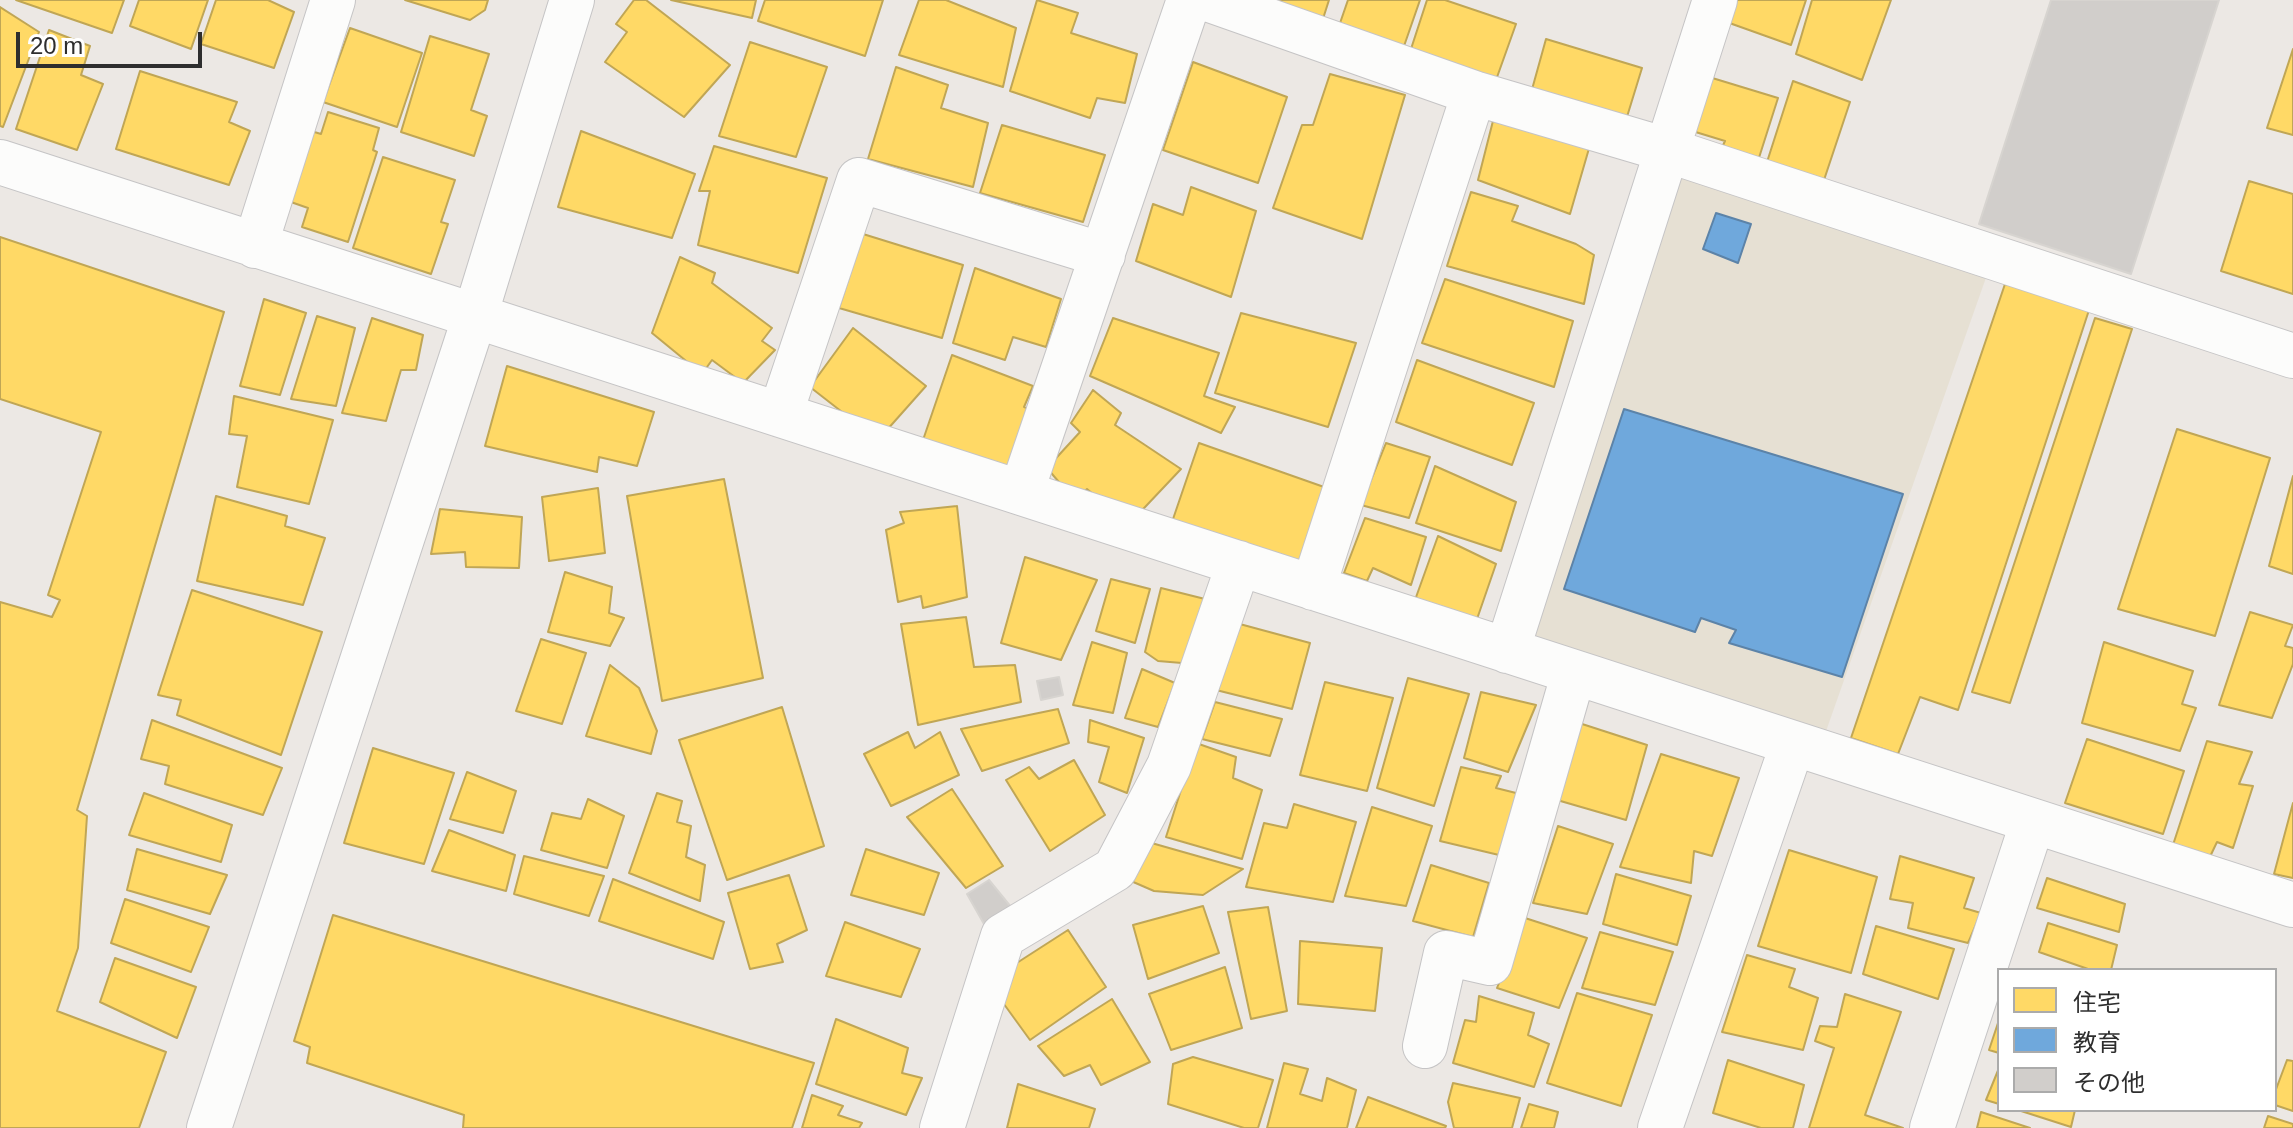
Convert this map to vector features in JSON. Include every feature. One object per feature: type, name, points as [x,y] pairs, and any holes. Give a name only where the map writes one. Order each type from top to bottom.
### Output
[{"type":"street","points":[[255,246],[333,0]]},
{"type":"street","points":[[209,1128],[475,316],[572,0]]},
{"type":"street","points":[[1507,651],[1715,0]]},
{"type":"street","points":[[1021,493],[1189,1],[1474,93],[1667,150],[2293,356]]},
{"type":"street","points":[[1313,588],[1474,93]]},
{"type":"street","points":[[0,162],[2293,905]]},
{"type":"street","points":[[780,415],[859,180],[1103,255]]},
{"type":"street","points":[[942,1128],[1003,936],[1115,869],[1169,766],[1239,563]]},
{"type":"street","points":[[1425,1046],[1446,953],[1490,963],[1574,672]]},
{"type":"street","points":[[1660,1128],[1793,743]]},
{"type":"street","points":[[1932,1128],[2033,821]]},
{"type":"shaded area","points":[[1673,170],[1988,272],[1825,734],[1526,644]]},
{"type":"building: 住宅","points":[[16,0],[124,0],[112,33]]},
{"type":"building: 住宅","points":[[139,0],[208,0],[191,49],[130,26]]},
{"type":"building: 住宅","points":[[216,0],[268,0],[294,12],[274,68],[201,44]]},
{"type":"building: 住宅","points":[[405,0],[488,0],[485,10],[470,20]]},
{"type":"building: 住宅","points":[[634,0],[646,0],[730,65],[684,117],[605,62],[627,32],[616,24]]},
{"type":"building: 住宅","points":[[671,0],[756,0],[752,18]]},
{"type":"building: 住宅","points":[[765,0],[883,0],[865,56],[758,21]]},
{"type":"building: 住宅","points":[[919,0],[946,0],[1016,28],[1003,87],[899,55]]},
{"type":"building: 住宅","points":[[1037,0],[1078,13],[1071,33],[1137,54],[1125,103],[1097,98],[1090,118],[1010,91]]},
{"type":"building: 住宅","points":[[1271,0],[1329,0],[1321,25]]},
{"type":"building: 住宅","points":[[1348,0],[1420,0],[1403,49],[1339,26]]},
{"type":"building: 住宅","points":[[1427,0],[1445,0],[1516,24],[1496,80],[1410,52]]},
{"type":"building: 住宅","points":[[1728,0],[1806,0],[1791,45],[1721,20]]},
{"type":"building: 住宅","points":[[1812,0],[1891,0],[1862,80],[1796,54]]},
{"type":"building: 住宅","points":[[0,7],[39,32],[3,127],[0,126]]},
{"type":"building: 住宅","points":[[350,28],[422,53],[397,127],[323,102]]},
{"type":"building: 住宅","points":[[49,30],[90,46],[81,75],[103,84],[77,150],[16,129]]},
{"type":"building: 住宅","points":[[430,36],[489,54],[471,110],[487,116],[474,156],[401,132]]},
{"type":"building: 住宅","points":[[1546,39],[1642,68],[1626,120],[1531,93]]},
{"type":"building: 住宅","points":[[750,42],[827,67],[796,157],[719,136]]},
{"type":"building: 住宅","points":[[2293,49],[2293,135],[2267,128]]},
{"type":"building: 住宅","points":[[1193,62],[1287,97],[1258,183],[1163,150]]},
{"type":"building: 住宅","points":[[896,67],[948,85],[941,108],[988,123],[973,187],[868,159]]},
{"type":"building: 住宅","points":[[140,71],[237,102],[229,122],[250,131],[229,185],[116,149]]},
{"type":"building: 住宅","points":[[1330,74],[1405,95],[1362,239],[1273,208],[1302,125],[1313,125]]},
{"type":"building: 住宅","points":[[1709,77],[1778,98],[1757,164],[1719,154],[1725,141],[1689,130]]},
{"type":"building: 住宅","points":[[1793,81],[1850,102],[1824,180],[1767,162]]},
{"type":"building: 住宅","points":[[328,112],[379,128],[373,150],[377,152],[348,242],[302,227],[308,208],[288,201],[311,131],[321,134]]},
{"type":"building: 住宅","points":[[1495,113],[1590,145],[1570,214],[1478,180]]},
{"type":"building: 住宅","points":[[1002,125],[1105,155],[1083,222],[980,193]]},
{"type":"building: 住宅","points":[[581,131],[695,174],[672,238],[558,207]]},
{"type":"building: 住宅","points":[[714,146],[827,178],[798,273],[698,245],[710,191],[699,191]]},
{"type":"building: 住宅","points":[[383,157],[455,180],[441,222],[448,224],[431,274],[353,248]]},
{"type":"building: 住宅","points":[[2249,181],[2293,194],[2293,294],[2221,271]]},
{"type":"building: 住宅","points":[[1191,187],[1256,211],[1231,297],[1136,261],[1153,204],[1183,215]]},
{"type":"building: 住宅","points":[[1471,192],[1518,206],[1512,221],[1576,244],[1594,255],[1584,304],[1447,266]]},
{"type":"building: 住宅","points":[[863,234],[963,265],[942,338],[839,308]]},
{"type":"building: 住宅","points":[[0,237],[224,312],[77,810],[87,816],[78,948],[57,1011],[166,1052],[139,1128],[0,1128],[0,602],[52,617],[60,600],[48,595],[101,432],[0,399]]},
{"type":"building: 住宅","points":[[680,257],[715,273],[712,283],[772,328],[762,341],[775,350],[743,383],[712,360],[702,374],[652,333]]},
{"type":"building: 住宅","points":[[975,268],[1061,299],[1046,347],[1013,337],[1005,360],[953,343]]},
{"type":"building: 住宅","points":[[1445,279],[1573,321],[1554,387],[1422,343]]},
{"type":"building: 住宅","points":[[2005,284],[2090,307],[1958,710],[1920,697],[1898,754],[1851,738]]},
{"type":"building: 住宅","points":[[264,299],[306,313],[280,395],[240,386]]},
{"type":"building: 住宅","points":[[1241,313],[1356,343],[1328,427],[1215,393]]},
{"type":"building: 住宅","points":[[317,316],[355,328],[336,406],[291,399]]},
{"type":"building: 住宅","points":[[372,318],[423,335],[416,370],[401,370],[386,421],[342,413]]},
{"type":"building: 住宅","points":[[1113,318],[1219,353],[1204,396],[1235,407],[1221,433],[1090,376]]},
{"type":"building: 住宅","points":[[2095,318],[2132,329],[2010,703],[1972,692]]},
{"type":"building: 住宅","points":[[853,328],[926,386],[878,440],[810,387]]},
{"type":"building: 住宅","points":[[952,355],[1033,386],[1024,407],[1033,412],[1012,469],[922,443]]},
{"type":"building: 住宅","points":[[1417,360],[1534,403],[1512,465],[1396,422]]},
{"type":"building: 住宅","points":[[507,366],[654,412],[637,466],[599,457],[597,472],[485,446]]},
{"type":"building: 住宅","points":[[1093,390],[1121,413],[1115,425],[1181,469],[1129,524],[1087,489],[1075,501],[1047,468],[1080,432],[1071,423]]},
{"type":"building: 住宅","points":[[234,396],[333,420],[309,504],[237,487],[247,436],[229,434]]},
{"type":"building: 住宅","points":[[2177,429],[2270,458],[2215,636],[2118,609]]},
{"type":"building: 住宅","points":[[1199,443],[1324,487],[1306,564],[1172,522]]},
{"type":"building: 住宅","points":[[1386,443],[1430,457],[1409,518],[1361,505]]},
{"type":"building: 住宅","points":[[1435,466],[1516,502],[1501,551],[1416,523]]},
{"type":"building: 住宅","points":[[2293,476],[2293,574],[2269,566]]},
{"type":"building: 住宅","points":[[724,479],[763,678],[662,701],[627,496]]},
{"type":"building: 住宅","points":[[598,488],[605,553],[549,561],[542,497]]},
{"type":"building: 住宅","points":[[216,496],[287,516],[285,526],[325,538],[303,605],[197,581]]},
{"type":"building: 住宅","points":[[957,506],[967,597],[923,608],[921,596],[898,602],[886,530],[904,523],[900,512]]},
{"type":"building: 住宅","points":[[440,509],[522,517],[519,568],[466,567],[465,552],[431,554]]},
{"type":"building: 住宅","points":[[1365,518],[1426,537],[1411,585],[1373,568],[1367,581],[1344,573]]},
{"type":"building: 住宅","points":[[1438,536],[1496,564],[1477,619],[1415,600]]},
{"type":"building: 住宅","points":[[1025,557],[1097,580],[1061,660],[1001,643]]},
{"type":"building: 住宅","points":[[565,572],[612,587],[609,613],[624,618],[610,646],[548,632]]},
{"type":"building: 住宅","points":[[1111,579],[1150,589],[1135,643],[1096,631]]},
{"type":"building: 住宅","points":[[1161,588],[1205,599],[1182,663],[1158,661],[1145,652]]},
{"type":"building: 住宅","points":[[192,590],[322,632],[281,755],[177,715],[181,700],[158,695]]},
{"type":"building: 住宅","points":[[2250,612],[2293,625],[2285,646],[2293,648],[2293,664],[2272,718],[2219,705]]},
{"type":"building: 住宅","points":[[966,617],[974,667],[1015,665],[1021,702],[918,725],[901,624]]},
{"type":"building: 住宅","points":[[1236,623],[1310,643],[1292,709],[1216,690]]},
{"type":"building: 住宅","points":[[541,639],[586,653],[562,724],[516,711]]},
{"type":"building: 住宅","points":[[1092,642],[1127,653],[1113,713],[1073,705]]},
{"type":"building: 住宅","points":[[2104,642],[2193,671],[2182,704],[2196,708],[2180,751],[2082,723]]},
{"type":"building: 住宅","points":[[610,665],[639,688],[657,731],[651,754],[586,736]]},
{"type":"building: 住宅","points":[[1142,669],[1175,683],[1158,727],[1125,718]]},
{"type":"building: 住宅","points":[[1408,678],[1469,694],[1434,806],[1377,788]]},
{"type":"building: 住宅","points":[[1325,682],[1393,698],[1367,791],[1300,775]]},
{"type":"building: 住宅","points":[[1481,692],[1536,705],[1508,772],[1464,758]]},
{"type":"building: 住宅","points":[[1215,702],[1282,719],[1270,756],[1202,739]]},
{"type":"building: 住宅","points":[[782,707],[824,846],[727,880],[679,740]]},
{"type":"building: 住宅","points":[[1058,709],[1069,743],[982,771],[961,729]]},
{"type":"building: 住宅","points":[[152,720],[282,768],[263,815],[165,784],[169,766],[141,759]]},
{"type":"building: 住宅","points":[[1090,720],[1144,738],[1127,793],[1099,782],[1109,747],[1088,742]]},
{"type":"building: 住宅","points":[[1579,723],[1647,745],[1626,820],[1557,800]]},
{"type":"building: 住宅","points":[[908,732],[915,748],[940,732],[959,775],[891,806],[864,754]]},
{"type":"building: 住宅","points":[[2087,739],[2184,771],[2163,834],[2065,803]]},
{"type":"building: 住宅","points":[[2207,741],[2252,752],[2239,784],[2253,786],[2233,848],[2217,842],[2207,863],[2172,848]]},
{"type":"building: 住宅","points":[[1196,743],[1236,757],[1233,778],[1262,790],[1242,859],[1166,837]]},
{"type":"building: 住宅","points":[[373,748],[454,773],[424,864],[344,843]]},
{"type":"building: 住宅","points":[[1661,754],[1739,778],[1712,856],[1694,851],[1691,883],[1620,867]]},
{"type":"building: 住宅","points":[[1074,760],[1105,815],[1050,851],[1006,780],[1029,767],[1039,779]]},
{"type":"building: 住宅","points":[[1461,767],[1501,776],[1496,788],[1520,794],[1499,855],[1440,841]]},
{"type":"building: 住宅","points":[[467,772],[516,791],[503,833],[450,819]]},
{"type":"building: 住宅","points":[[952,789],[1003,866],[966,888],[907,817]]},
{"type":"building: 住宅","points":[[144,793],[232,825],[221,862],[129,835]]},
{"type":"building: 住宅","points":[[657,793],[682,801],[677,822],[691,826],[686,857],[705,865],[700,901],[629,873]]},
{"type":"building: 住宅","points":[[588,799],[624,816],[607,868],[541,850],[552,813],[581,819]]},
{"type":"building: 住宅","points":[[2293,803],[2293,878],[2274,874]]},
{"type":"building: 住宅","points":[[1294,804],[1356,822],[1333,902],[1246,887],[1264,823],[1287,828]]},
{"type":"building: 住宅","points":[[1372,807],[1432,826],[1406,906],[1345,896]]},
{"type":"building: 住宅","points":[[1558,826],[1613,844],[1587,914],[1533,903]]},
{"type":"building: 住宅","points":[[449,830],[515,855],[506,891],[432,871]]},
{"type":"building: 住宅","points":[[1148,842],[1243,869],[1203,895],[1154,891],[1131,881]]},
{"type":"building: 住宅","points":[[137,849],[227,875],[210,914],[127,890]]},
{"type":"building: 住宅","points":[[866,849],[939,873],[924,915],[851,895]]},
{"type":"building: 住宅","points":[[1789,850],[1877,877],[1851,973],[1758,946]]},
{"type":"building: 住宅","points":[[524,856],[604,876],[589,916],[514,894]]},
{"type":"building: 住宅","points":[[1900,856],[1974,878],[1964,908],[1981,913],[1968,943],[1908,928],[1913,903],[1890,899]]},
{"type":"building: 住宅","points":[[1431,865],[1489,883],[1473,937],[1413,921]]},
{"type":"building: 住宅","points":[[1616,874],[1691,896],[1677,945],[1603,924]]},
{"type":"building: 住宅","points":[[789,875],[807,930],[777,944],[783,962],[750,969],[728,893]]},
{"type":"building: 住宅","points":[[2047,878],[2125,904],[2119,932],[2037,908]]},
{"type":"building: 住宅","points":[[613,879],[724,922],[713,959],[599,921]]},
{"type":"building: 住宅","points":[[125,899],[209,927],[191,972],[111,943]]},
{"type":"building: 住宅","points":[[1203,906],[1219,953],[1148,979],[1133,925]]},
{"type":"building: 住宅","points":[[1268,907],[1287,1011],[1251,1019],[1228,912]]},
{"type":"building: 住宅","points":[[333,915],[814,1063],[792,1128],[463,1128],[464,1115],[307,1063],[310,1047],[294,1041]]},
{"type":"building: 住宅","points":[[1525,918],[1587,938],[1559,1008],[1497,988]]},
{"type":"building: 住宅","points":[[845,922],[920,949],[901,997],[826,976]]},
{"type":"building: 住宅","points":[[2048,923],[2117,945],[2111,968],[2085,968],[2039,952]]},
{"type":"building: 住宅","points":[[1876,926],[1954,949],[1938,999],[1863,974]]},
{"type":"building: 住宅","points":[[1068,930],[1106,987],[1030,1040],[1001,1000],[1009,968]]},
{"type":"building: 住宅","points":[[1600,932],[1673,952],[1655,1005],[1582,988]]},
{"type":"building: 住宅","points":[[1300,941],[1382,948],[1375,1011],[1298,1004]]},
{"type":"building: 住宅","points":[[1747,955],[1795,969],[1789,987],[1818,998],[1803,1050],[1722,1032]]},
{"type":"building: 住宅","points":[[115,958],[196,987],[177,1038],[100,1002]]},
{"type":"building: 住宅","points":[[1225,967],[1242,1028],[1171,1050],[1149,994]]},
{"type":"building: 住宅","points":[[1577,993],[1652,1015],[1621,1106],[1547,1083]]},
{"type":"building: 住宅","points":[[1845,994],[1901,1012],[1865,1115],[1903,1128],[1809,1128],[1834,1048],[1815,1041],[1820,1026],[1837,1027]]},
{"type":"building: 住宅","points":[[1479,996],[1534,1013],[1528,1035],[1549,1044],[1534,1087],[1453,1063],[1465,1020],[1476,1022]]},
{"type":"building: 住宅","points":[[1112,999],[1150,1062],[1101,1085],[1090,1065],[1064,1076],[1038,1046]]},
{"type":"building: 住宅","points":[[836,1019],[908,1048],[902,1073],[922,1078],[906,1115],[816,1084]]},
{"type":"building: 住宅","points":[[1997,1026],[1997,1052],[1989,1050]]},
{"type":"building: 住宅","points":[[1193,1057],[1273,1080],[1258,1128],[1244,1128],[1168,1104],[1173,1064]]},
{"type":"building: 住宅","points":[[1728,1060],[1804,1085],[1793,1128],[1761,1128],[1713,1113]]},
{"type":"building: 住宅","points":[[2287,1060],[2293,1061],[2293,1111],[2277,1106],[2277,1087]]},
{"type":"building: 住宅","points":[[1284,1063],[1308,1069],[1300,1094],[1322,1101],[1327,1078],[1356,1090],[1347,1128],[1267,1128]]},
{"type":"building: 住宅","points":[[1997,1073],[1997,1103],[1986,1100]]},
{"type":"building: 住宅","points":[[1453,1083],[1520,1098],[1512,1128],[1454,1128],[1448,1102]]},
{"type":"building: 住宅","points":[[1018,1084],[1095,1109],[1089,1128],[1007,1128]]},
{"type":"building: 住宅","points":[[812,1095],[843,1106],[838,1115],[862,1123],[859,1128],[802,1128]]},
{"type":"building: 住宅","points":[[1368,1097],[1446,1126],[1356,1128]]},
{"type":"building: 住宅","points":[[1529,1104],[1558,1112],[1554,1128],[1521,1128]]},
{"type":"building: 住宅","points":[[1981,1112],[2030,1128],[1977,1128]]},
{"type":"building: 住宅","points":[[2024,1112],[2075,1112],[2071,1127]]},
{"type":"building: 住宅","points":[[2268,1116],[2293,1124],[2293,1128],[2264,1128]]},
{"type":"building: 教育","points":[[1716,213],[1751,224],[1738,263],[1703,249]]},
{"type":"building: 教育","points":[[1624,409],[1903,494],[1842,677],[1729,643],[1736,630],[1701,618],[1695,632],[1564,589]]},
{"type":"building: その他","points":[[2051,0],[2219,0],[2131,274],[1979,224]]},
{"type":"building: その他","points":[[1059,677],[1063,695],[1041,700],[1037,681]]},
{"type":"building: その他","points":[[989,880],[1011,907],[984,924],[967,894]]}]
